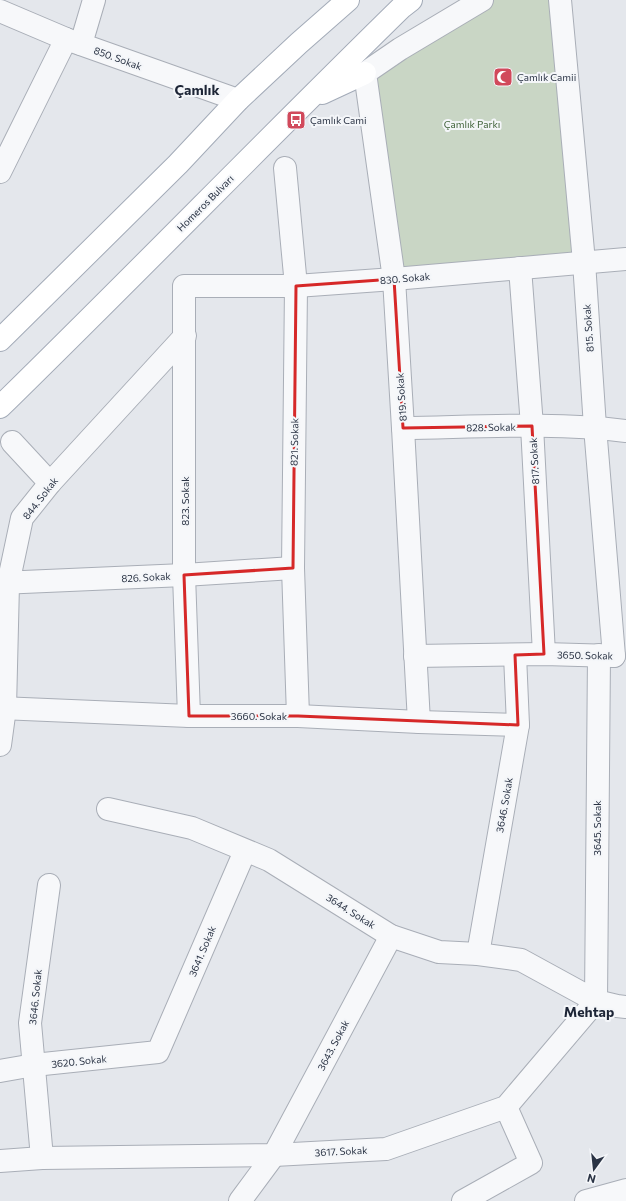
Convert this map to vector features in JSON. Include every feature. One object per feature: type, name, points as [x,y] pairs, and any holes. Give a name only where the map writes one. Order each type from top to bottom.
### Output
[{"type":"main road","points":[[0,340],[178,164],[238,100],[299,42],[348,0]]},
{"type":"main road","name":"Homeros Bulvarı","points":[[0,407],[94,315],[308,99],[411,0]]},
{"type":"main road","points":[[308,99],[365,73]]},
{"type":"street","points":[[0,172],[74,42],[94,0]]},
{"type":"street","points":[[365,73],[400,49],[482,0]]},
{"type":"street","name":"815. Sokak","points":[[560,0],[584,262],[613,656]]},
{"type":"street","name":"850. Sokak","points":[[0,11],[74,42],[238,100]]},
{"type":"street","name":"819. Sokak","points":[[365,73],[394,279],[419,722]]},
{"type":"street","name":"821. Sokak","points":[[284,168],[296,286],[293,568],[298,716]]},
{"type":"street","name":"830. Sokak","points":[[184,286],[296,286],[626,259]]},
{"type":"street","name":"817. Sokak","points":[[520,268],[532,426],[544,654]]},
{"type":"street","name":"823. Sokak","points":[[184,286],[184,575],[189,716]]},
{"type":"street","name":"844. Sokak","points":[[0,745],[3,708],[4,584],[22,518],[50,483],[185,336]]},
{"type":"street","name":"828. Sokak","points":[[403,428],[532,426],[595,427],[626,431]]},
{"type":"street","points":[[12,442],[50,483]]},
{"type":"street","name":"826. Sokak","points":[[4,584],[293,568]]},
{"type":"street","name":"3646. Sokak","points":[[478,954],[518,725],[515,654]]},
{"type":"street","name":"3650. Sokak","points":[[415,656],[544,654],[613,656]]},
{"type":"street","name":"3645. Sokak","points":[[596,1002],[613,656]]},
{"type":"street","name":"3660. Sokak","points":[[3,708],[189,716],[298,716],[518,725]]},
{"type":"street","name":"3644. Sokak","points":[[108,809],[192,828],[269,860],[391,936],[439,952],[478,954],[521,960],[596,1002]]},
{"type":"street","name":"3641. Sokak","points":[[158,1052],[245,851]]},
{"type":"street","name":"3646. Sokak","points":[[42,1158],[30,1023],[49,885]]},
{"type":"street","name":"3643. Sokak","points":[[240,1201],[274,1155],[391,936]]},
{"type":"street","points":[[463,1201],[531,1163],[506,1107],[596,1002],[626,1007]]},
{"type":"street","name":"3620. Sokak","points":[[0,1071],[34,1065],[158,1052]]},
{"type":"street","name":"3617. Sokak","points":[[0,1161],[42,1158],[274,1155],[386,1148],[506,1107]]},
{"type":"street","points":[[586,1201],[626,1190]]},
{"type":"highlighted area","points":[[394,279],[403,428],[532,426],[544,654],[515,655],[518,725],[298,716],[189,716],[184,575],[293,568],[296,286]]},
{"type":"green space","name":"Çamlık Parkı","points":[[482,0],[560,0],[584,262],[394,279],[365,73]]},
{"type":"place","name":"Çamlık Camii","points":[[503,77]]},
{"type":"place","name":"Çamlık Cami","points":[[296,120]]},
{"type":"district","name":"Çamlık","points":[[197,90]]},
{"type":"district","name":"Mehtap","points":[[589,1012]]}]
